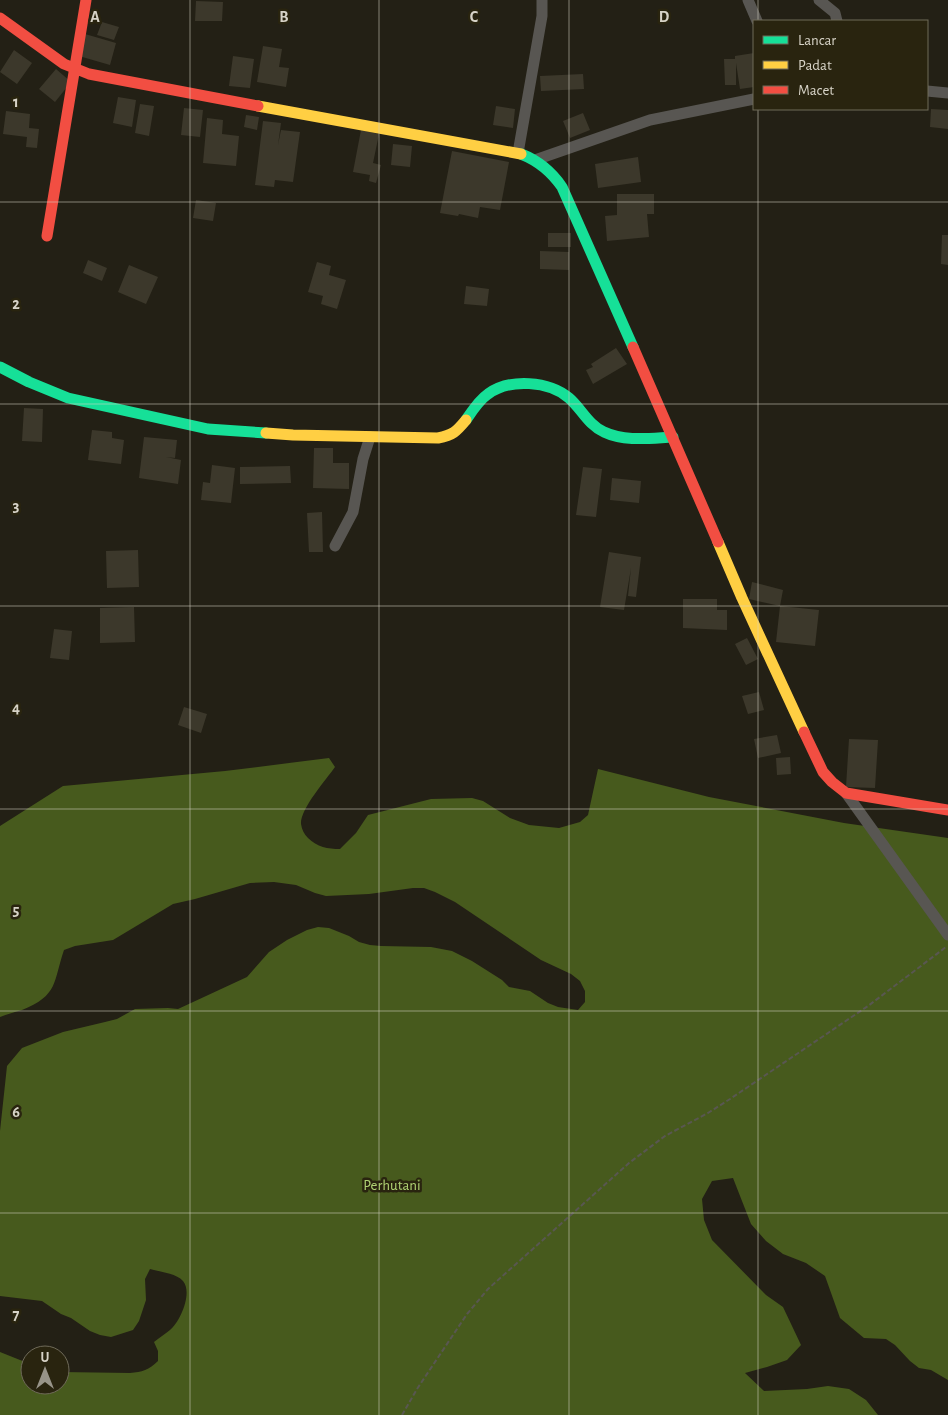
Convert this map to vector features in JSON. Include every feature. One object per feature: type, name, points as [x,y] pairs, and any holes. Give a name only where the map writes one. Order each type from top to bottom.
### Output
[{"type":"street","points":[[47,236],[86,0]]},
{"type":"street","points":[[518,153],[542,16],[542,0]]},
{"type":"street","points":[[748,0],[756,20]]},
{"type":"street","points":[[819,0],[835,13],[837,20]]},
{"type":"street","points":[[0,18],[64,64],[89,74],[518,153],[535,160],[551,172],[562,187],[742,598],[826,777],[836,787],[846,793],[948,810]]},
{"type":"street","points":[[928,90],[948,93]]},
{"type":"street","points":[[535,160],[650,120],[753,99]]},
{"type":"street","points":[[0,367],[28,382],[68,398],[208,429],[293,435],[438,438],[449,436],[459,428],[486,394],[498,388],[513,385],[539,385],[554,388],[565,393],[590,422],[612,435],[637,438],[673,437]]},
{"type":"street","points":[[335,546],[353,512],[363,459],[370,437]]},
{"type":"street","points":[[846,793],[948,935]]},
{"type":"path","points":[[402,1415],[462,1321],[488,1289],[610,1179],[652,1144],[730,1099],[868,1006],[948,946]]},
{"type":"green space","name":"Perhutani","points":[[329,758],[335,767],[309,803],[301,824],[304,833],[311,841],[331,849],[340,849],[356,833],[368,815],[431,799],[472,798],[483,801],[510,818],[529,825],[559,828],[580,822],[588,815],[598,769],[709,797],[844,823],[948,838],[948,1380],[931,1370],[919,1368],[886,1339],[864,1338],[840,1318],[825,1276],[806,1263],[783,1254],[766,1241],[751,1224],[733,1178],[712,1181],[702,1199],[704,1220],[712,1240],[766,1295],[783,1307],[801,1345],[787,1360],[745,1373],[764,1391],[828,1386],[849,1389],[866,1400],[878,1415],[0,1415],[0,1352],[20,1360],[20,1395],[70,1395],[70,1372],[130,1373],[152,1367],[158,1361],[158,1351],[154,1342],[170,1330],[178,1321],[187,1293],[186,1286],[180,1278],[172,1274],[150,1269],[145,1279],[146,1300],[139,1321],[133,1330],[111,1337],[90,1331],[42,1301],[0,1296],[0,1131],[7,1066],[22,1048],[63,1032],[117,1019],[135,1009],[178,1009],[247,977],[269,952],[287,940],[318,927],[329,928],[370,945],[431,947],[452,951],[472,961],[502,980],[509,987],[530,991],[558,1007],[578,1010],[585,1002],[585,991],[580,981],[571,974],[541,960],[455,902],[435,892],[424,888],[413,888],[369,894],[326,896],[296,885],[274,882],[250,883],[173,904],[113,940],[75,946],[64,950],[56,979],[49,993],[43,999],[22,1010],[0,1017],[0,826],[63,786],[225,771]]},
{"type":"building","points":[[196,1],[223,2],[222,21],[195,21]]},
{"type":"building","points":[[102,22],[119,27],[114,40],[97,35]]},
{"type":"building","points":[[85,34],[116,43],[110,65],[79,56]]},
{"type":"building","points":[[263,46],[282,49],[279,67],[289,68],[286,87],[257,82]]},
{"type":"building","points":[[14,50],[32,63],[17,84],[0,72]]},
{"type":"building","points":[[753,53],[753,87],[740,89],[736,63],[736,85],[725,85],[724,59],[735,59],[735,56]]},
{"type":"building","points":[[233,56],[254,59],[250,88],[229,86]]},
{"type":"building","points":[[56,69],[71,82],[55,102],[39,89]]},
{"type":"building","points":[[583,74],[584,89],[541,91],[540,76]]},
{"type":"building","points":[[118,97],[136,100],[132,127],[113,123]]},
{"type":"building","points":[[140,104],[154,106],[149,136],[135,133]]},
{"type":"building","points":[[496,106],[515,109],[513,128],[493,125]]},
{"type":"building","points":[[184,108],[203,110],[200,137],[181,135]]},
{"type":"building","points":[[931,109],[948,110],[948,129],[930,127]]},
{"type":"building","points":[[6,111],[30,114],[29,128],[39,129],[37,148],[26,147],[27,137],[3,134]]},
{"type":"building","points":[[583,113],[590,130],[570,138],[563,121]]},
{"type":"building","points":[[246,115],[259,117],[257,130],[244,127]]},
{"type":"building","points":[[207,118],[223,120],[222,134],[239,136],[236,166],[203,163]]},
{"type":"building","points":[[263,121],[281,123],[278,145],[281,130],[300,132],[293,182],[275,180],[274,187],[255,185]]},
{"type":"building","points":[[361,130],[379,134],[373,163],[381,165],[376,183],[369,181],[370,175],[353,172]]},
{"type":"building","points":[[393,144],[412,146],[410,167],[391,165]]},
{"type":"building","points":[[452,151],[509,162],[500,210],[480,207],[478,218],[440,213]]},
{"type":"building","points":[[638,157],[641,182],[598,188],[595,164]]},
{"type":"building","points":[[617,194],[654,194],[654,214],[647,214],[649,237],[607,241],[605,216],[617,215]]},
{"type":"building","points":[[196,200],[216,203],[213,221],[193,218]]},
{"type":"building","points":[[548,233],[571,233],[571,247],[548,247]]},
{"type":"building","points":[[942,235],[948,235],[948,265],[941,264]]},
{"type":"building","points":[[540,251],[569,252],[569,270],[540,269]]},
{"type":"building","points":[[88,260],[107,268],[102,281],[83,273]]},
{"type":"building","points":[[317,262],[331,266],[329,275],[346,280],[337,309],[321,304],[323,296],[308,292]]},
{"type":"building","points":[[129,265],[158,277],[146,304],[118,292]]},
{"type":"building","points":[[466,286],[489,289],[487,306],[464,304]]},
{"type":"building","points":[[616,348],[627,364],[593,384],[586,370],[593,367],[591,364]]},
{"type":"building","points":[[24,408],[43,409],[42,442],[22,441]]},
{"type":"building","points":[[92,430],[112,432],[112,438],[124,440],[121,464],[88,460]]},
{"type":"building","points":[[144,437],[177,440],[175,458],[166,457],[181,460],[178,484],[139,478]]},
{"type":"building","points":[[314,448],[333,448],[333,463],[349,463],[349,489],[313,488]]},
{"type":"building","points":[[212,465],[235,468],[231,503],[201,500],[203,482],[210,483]]},
{"type":"building","points":[[290,466],[291,483],[240,484],[240,467]]},
{"type":"building","points":[[583,467],[602,469],[596,517],[576,515]]},
{"type":"building","points":[[612,478],[641,481],[639,503],[610,500]]},
{"type":"building","points":[[322,512],[323,552],[309,552],[307,513]]},
{"type":"building","points":[[138,550],[139,587],[107,588],[106,551]]},
{"type":"building","points":[[609,552],[641,557],[636,597],[628,596],[631,568],[624,610],[600,607]]},
{"type":"building","points":[[752,582],[783,590],[780,606],[749,599]]},
{"type":"building","points":[[683,599],[717,599],[717,610],[727,610],[727,630],[683,628]]},
{"type":"building","points":[[780,606],[819,610],[815,646],[776,642]]},
{"type":"building","points":[[134,607],[135,642],[100,643],[100,608]]},
{"type":"building","points":[[54,629],[72,631],[69,660],[50,658]]},
{"type":"building","points":[[747,638],[758,659],[746,665],[735,644]]},
{"type":"building","points":[[759,692],[764,710],[748,714],[742,696]]},
{"type":"building","points":[[184,707],[207,714],[201,733],[178,725]]},
{"type":"building","points":[[777,735],[781,753],[758,758],[754,739]]},
{"type":"building","points":[[849,739],[878,740],[875,788],[846,787]]},
{"type":"building","points":[[790,757],[791,774],[777,775],[776,758]]},
{"type":"traffic: fast","points":[[521,154],[544,167],[562,187],[633,347]]},
{"type":"traffic: fast","points":[[0,367],[29,382],[68,398],[208,429],[266,433]]},
{"type":"traffic: fast","points":[[466,420],[479,402],[488,394],[507,385],[529,384],[540,385],[561,392],[573,402],[593,425],[612,435],[638,439],[673,437]]},
{"type":"traffic: slow","points":[[258,106],[521,154]]},
{"type":"traffic: slow","points":[[266,433],[438,438],[454,432],[466,420]]},
{"type":"traffic: slow","points":[[718,542],[804,732]]},
{"type":"traffic: jam","points":[[47,236],[86,0]]},
{"type":"traffic: jam","points":[[0,18],[64,64],[89,74],[258,106]]},
{"type":"traffic: jam","points":[[633,347],[718,542]]},
{"type":"traffic: jam","points":[[804,732],[823,772],[846,793],[948,810]]}]
